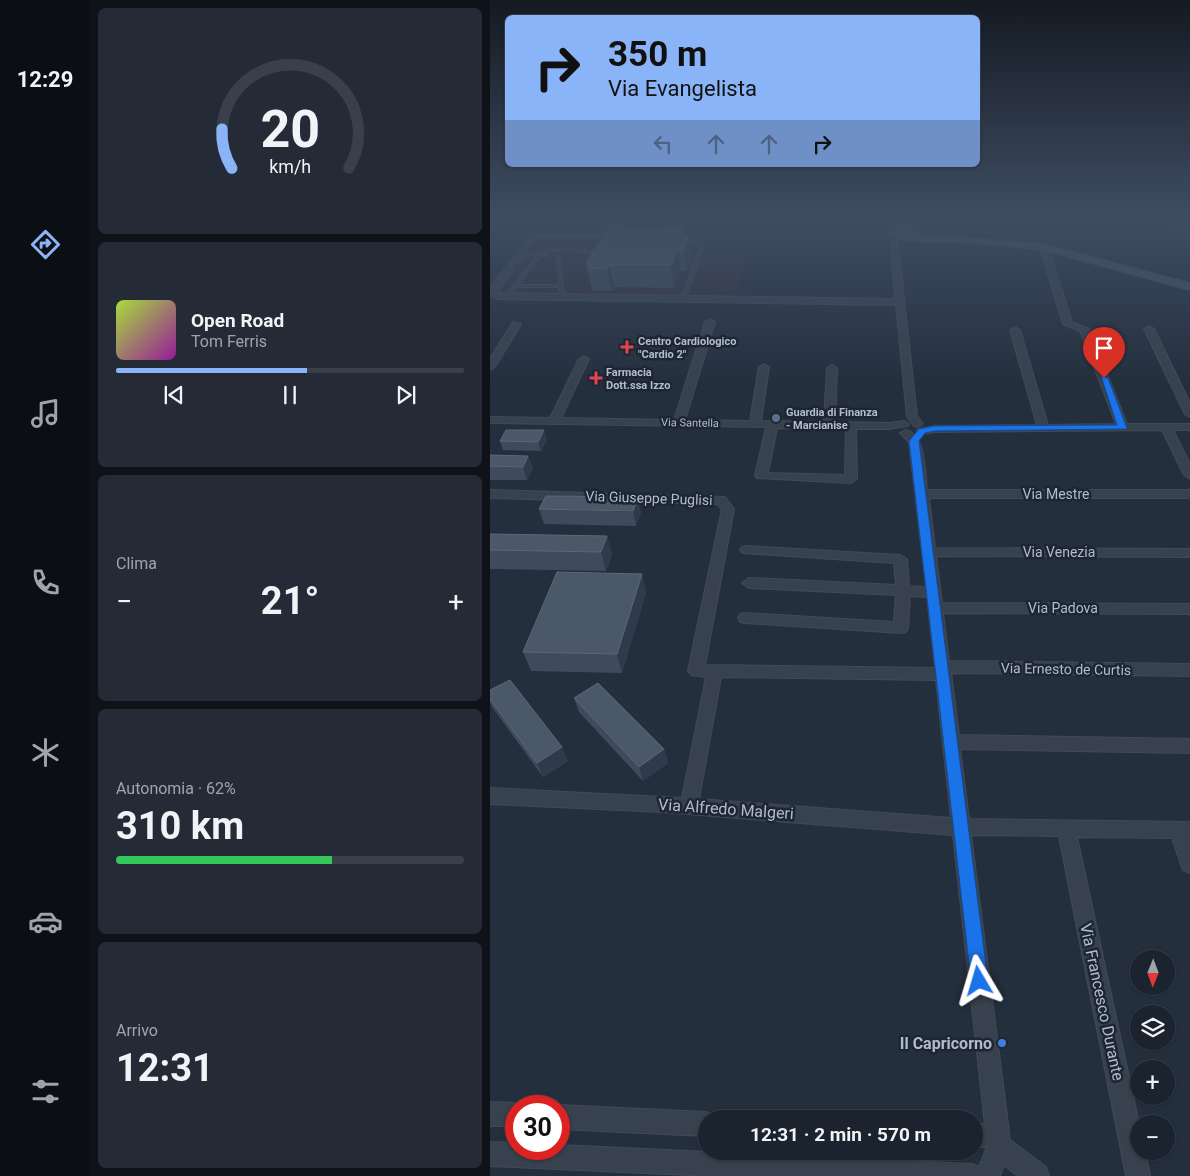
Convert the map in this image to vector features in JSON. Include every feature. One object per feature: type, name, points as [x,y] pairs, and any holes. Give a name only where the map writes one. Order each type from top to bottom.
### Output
[{"type":"street","points":[[901,274],[901,302],[912,428],[929,552],[998,1141],[988,1176]]},
{"type":"street","points":[[1052,274],[1068,324],[1084,329],[1123,428]]},
{"type":"street","points":[[1138,274],[1190,288]]},
{"type":"street","points":[[492,293],[508,296],[901,302]]},
{"type":"street","points":[[679,422],[710,322]]},
{"type":"street","points":[[490,367],[516,324]]},
{"type":"street","points":[[1149,329],[1190,414]]},
{"type":"street","points":[[1015,330],[1042,428]]},
{"type":"street","points":[[554,422],[584,359]]},
{"type":"street","points":[[755,423],[764,367]]},
{"type":"street","points":[[829,425],[832,368]]},
{"type":"street","name":"Via Santella","points":[[490,420],[755,423],[912,428]]},
{"type":"street","points":[[772,424],[762,476],[851,479],[851,426]]},
{"type":"street","points":[[912,428],[1190,428]]},
{"type":"street","points":[[1166,428],[1190,475]]},
{"type":"street","name":"Via Giuseppe Puglisi","points":[[490,494],[721,500],[728,509],[696,671]]},
{"type":"street","name":"Via Mestre","points":[[922,494],[1190,494]]},
{"type":"street","points":[[745,618],[901,628],[903,590],[900,558],[747,550]]},
{"type":"street","name":"Via Venezia","points":[[929,552],[1190,553]]},
{"type":"street","name":"Via Padova","points":[[749,583],[903,590],[934,600],[1190,608]]},
{"type":"street","name":"Via Ernesto de Curtis","points":[[696,671],[1190,670]]},
{"type":"street","points":[[690,806],[715,671]]},
{"type":"street","points":[[951,742],[1190,746]]},
{"type":"street","name":"Via Alfredo Malgeri","points":[[490,796],[690,806],[961,826],[1184,830]]},
{"type":"street","name":"Via Francesco Durante","points":[[1066,828],[1138,1176]]},
{"type":"street","points":[[1184,830],[1190,864]]},
{"type":"street","points":[[490,1114],[505,1115]]},
{"type":"street","points":[[570,1118],[698,1124]]},
{"type":"street","points":[[983,1137],[998,1141],[1038,1176]]},
{"type":"street","points":[[490,1154],[972,1176]]},
{"type":"lane","points":[[492,293],[506,274]]},
{"type":"lane","points":[[492,293],[497,290],[509,274]]},
{"type":"lane","points":[[508,296],[525,274]]},
{"type":"lane","points":[[561,274],[562,296]]},
{"type":"lane","points":[[683,298],[692,274]]},
{"type":"lane","points":[[516,286],[561,286]]},
{"type":"shaded area","points":[[498,274],[741,274],[734,296],[490,293],[490,284]]},
{"type":"building","points":[[506,430],[544,430],[538,442],[500,441]]},
{"type":"building","points":[[490,455],[528,456],[523,467],[490,466]]},
{"type":"building","points":[[546,496],[638,497],[633,511],[539,509]]},
{"type":"building","points":[[490,534],[607,536],[601,552],[490,550]]},
{"type":"building","points":[[557,572],[642,574],[617,654],[523,652]]},
{"type":"building","points":[[510,680],[562,747],[537,763],[490,699],[490,690]]},
{"type":"building","points":[[598,683],[664,749],[639,767],[574,698]]},
{"type":"place","name":"Centro Cardiologico \"Cardio 2\"","points":[[627,347]]},
{"type":"place","name":"Farmacia Dott.ssa Izzo","points":[[596,378]]},
{"type":"place","name":"Guardia di Finanza - Marcianise","points":[[776,418]]},
{"type":"place","name":"Il Capricorno","points":[[1002,1043]]},
{"type":"route","points":[[979,981],[922,494],[914,441],[918,433],[935,428],[1123,428],[1104,378]]}]
